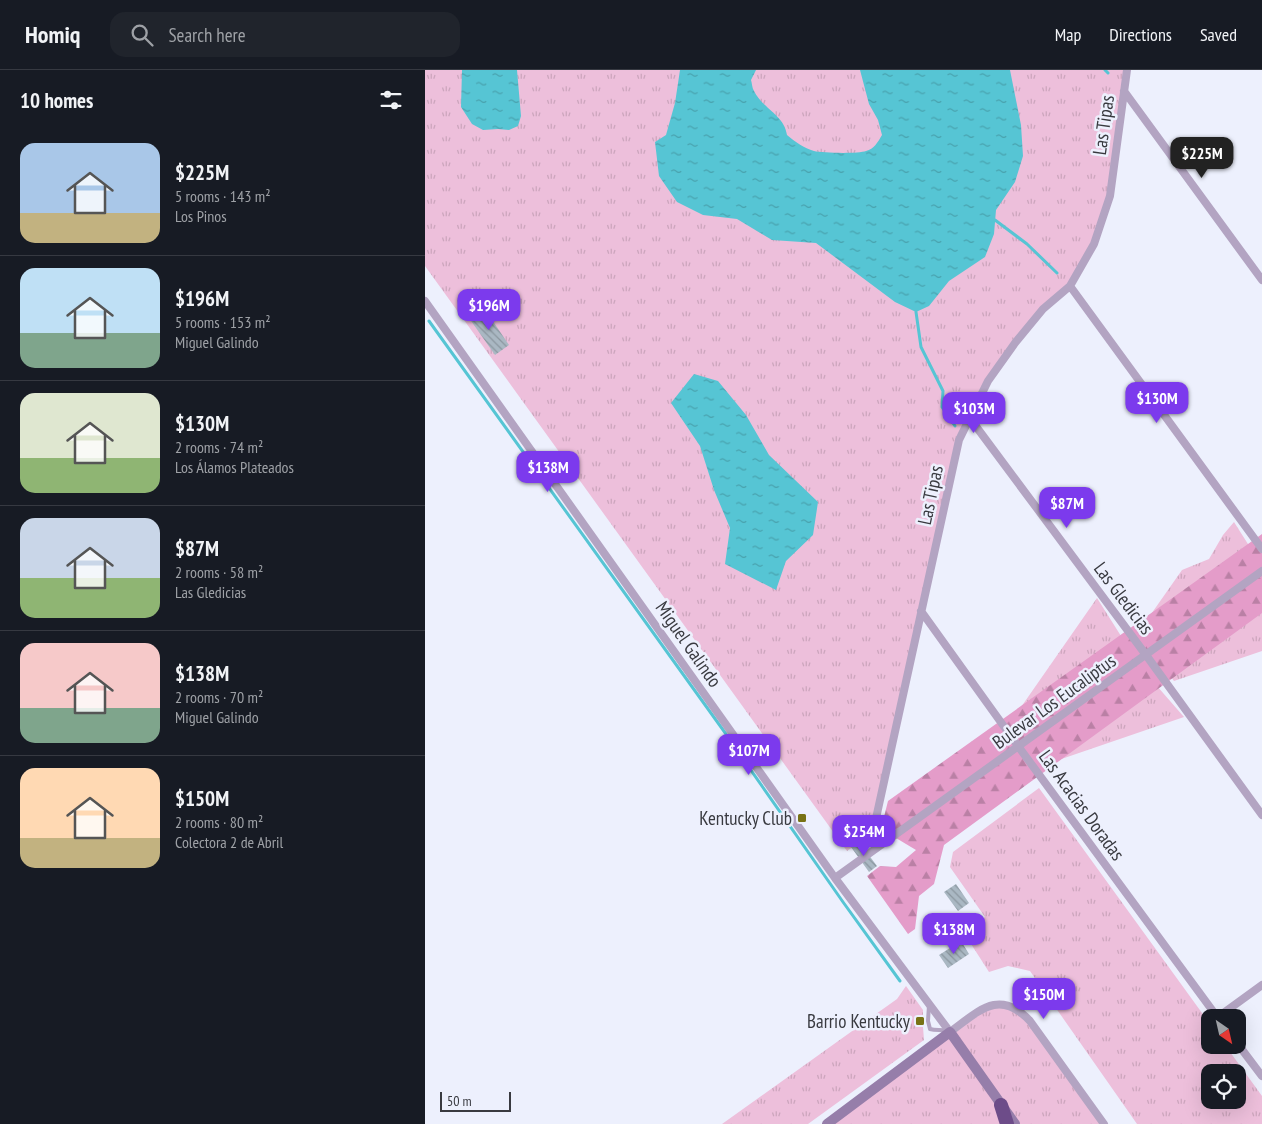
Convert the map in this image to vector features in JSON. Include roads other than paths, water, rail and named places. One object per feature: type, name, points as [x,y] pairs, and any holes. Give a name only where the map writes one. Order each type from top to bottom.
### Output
[{"type":"highway","points":[[1001,1105],[1007,1124]]},
{"type":"street","name":"Las Tipas","points":[[881,845],[873,832],[959,440],[988,381],[1015,343],[1043,309],[1070,286],[1094,244],[1110,196],[1127,70]]},
{"type":"street","points":[[1124,91],[1262,280]]},
{"type":"street","points":[[1070,286],[1262,549]]},
{"type":"street","name":"Miguel Galindo","points":[[425,301],[835,878],[949,1032]]},
{"type":"street","name":"Las Gledicias","points":[[969,418],[1146,654],[1262,815]]},
{"type":"street","name":"Bulevar Los Eucaliptus","points":[[835,878],[1262,571]]},
{"type":"street","name":"Las Acacias Doradas","points":[[921,611],[1212,1009]]},
{"type":"street","points":[[1229,1009],[1262,985]]},
{"type":"street","points":[[827,1124],[981,1009],[992,1004],[1002,1003],[1022,1012],[1031,1021],[1104,1124]]},
{"type":"street","points":[[949,1032],[1015,1124]]},
{"type":"street","points":[[1245,1054],[1262,1076]]},
{"type":"lane","points":[[929,1005],[928,1021],[930,1029],[949,1032]]},
{"type":"water","points":[[462,70],[517,70],[521,116],[518,126],[509,130],[483,130],[472,124],[461,107]]},
{"type":"water","points":[[680,70],[756,70],[751,80],[753,90],[782,122],[787,135],[814,151],[840,153],[869,150],[882,135],[878,120],[869,104],[860,70],[1010,70],[1021,125],[1023,156],[1015,182],[996,210],[994,234],[985,257],[949,281],[929,306],[916,312],[895,302],[816,243],[772,240],[737,219],[703,215],[677,202],[659,176],[655,142],[666,135],[675,103]]},
{"type":"water","points":[[694,374],[718,381],[746,415],[769,455],[818,502],[813,535],[786,561],[776,590],[725,564],[730,528],[714,490],[700,446],[671,403]]},
{"type":"waterway","points":[[1105,70],[1108,73]]},
{"type":"waterway","points":[[995,220],[1027,244],[1057,273]]},
{"type":"waterway","points":[[916,312],[921,347],[943,391],[942,407],[955,426]]},
{"type":"waterway","points":[[429,321],[726,734]]},
{"type":"waterway","points":[[734,746],[900,981]]},
{"type":"place","name":"Kentucky Club","points":[[802,818]]},
{"type":"place","name":"Barrio Kentucky","points":[[920,1021]]}]
